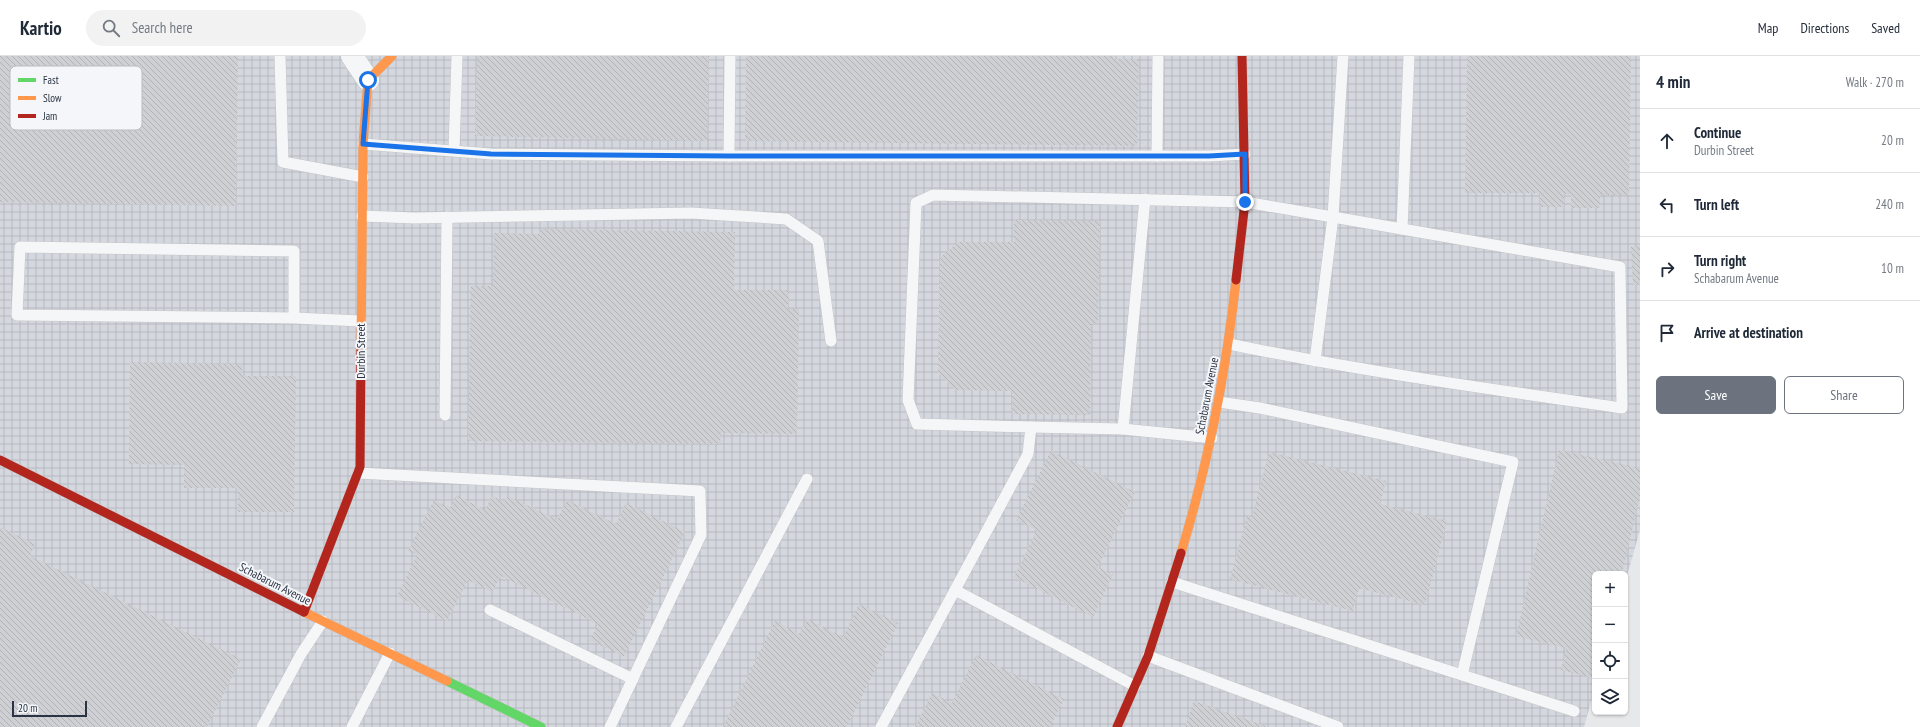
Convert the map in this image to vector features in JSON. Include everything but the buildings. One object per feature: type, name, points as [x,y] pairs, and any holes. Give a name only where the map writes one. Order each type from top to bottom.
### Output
[{"type":"street","points":[[352,56],[368,80],[392,56]]},
{"type":"street","name":"Schabarum Avenue","points":[[1117,727],[1148,656],[1172,582],[1192,516],[1212,438],[1219,402],[1229,344],[1245,202],[1242,56]]},
{"type":"street","name":"Durbin Street","points":[[304,612],[360,467],[362,177],[368,80]]},
{"type":"street","name":"Schabarum Avenue","points":[[0,460],[304,612],[541,727]]},
{"type":"lane","points":[[280,56],[283,162],[362,177]]},
{"type":"lane","points":[[454,150],[457,56]]},
{"type":"lane","points":[[729,156],[730,56]]},
{"type":"lane","points":[[1157,156],[1158,56]]},
{"type":"lane","points":[[1316,361],[1333,217],[1343,56]]},
{"type":"lane","points":[[1402,229],[1409,56]]},
{"type":"lane","points":[[363,144],[491,154],[729,156],[1157,156],[1245,154]]},
{"type":"lane","points":[[1212,438],[1123,429],[917,424],[908,400],[916,203],[933,195],[1245,202],[1620,267],[1622,408],[1316,361],[1229,344]]},
{"type":"lane","points":[[1123,429],[1146,199]]},
{"type":"lane","points":[[362,216],[447,217],[691,213],[786,219],[818,241],[831,341]]},
{"type":"lane","points":[[445,415],[447,217]]},
{"type":"lane","points":[[294,318],[294,251],[20,247],[17,315],[294,318],[361,321]]},
{"type":"lane","points":[[1219,402],[1260,408],[1513,462],[1462,674]]},
{"type":"lane","points":[[881,727],[1028,454],[1031,427]]},
{"type":"lane","points":[[358,473],[700,491],[701,535],[610,727]]},
{"type":"lane","points":[[676,727],[807,479]]},
{"type":"lane","points":[[1172,582],[1574,711]]},
{"type":"lane","points":[[955,590],[1135,686]]},
{"type":"lane","points":[[490,610],[633,679]]},
{"type":"lane","points":[[262,727],[301,654],[323,621]]},
{"type":"lane","points":[[354,727],[390,654]]},
{"type":"lane","points":[[1148,656],[1338,727]]},
{"type":"shaded area","points":[[0,56],[1640,56],[1640,530],[1628,572],[1628,571],[1592,571],[1592,699],[1584,727],[0,727]]},
{"type":"traffic: fast","points":[[447,681],[541,727]]},
{"type":"traffic: slow","points":[[361,350],[363,144],[368,80],[392,56]]},
{"type":"traffic: slow","points":[[1181,553],[1200,486],[1215,418],[1227,349],[1236,280]]},
{"type":"traffic: slow","points":[[304,612],[447,681]]},
{"type":"traffic: jam","points":[[1236,280],[1245,202],[1242,56]]},
{"type":"traffic: jam","points":[[304,612],[360,467],[361,350]]},
{"type":"traffic: jam","points":[[0,460],[304,612]]},
{"type":"traffic: jam","points":[[1117,727],[1148,656],[1181,553]]},
{"type":"route","points":[[368,80],[363,144],[491,154],[729,156],[1209,156],[1245,154],[1245,202]]}]
